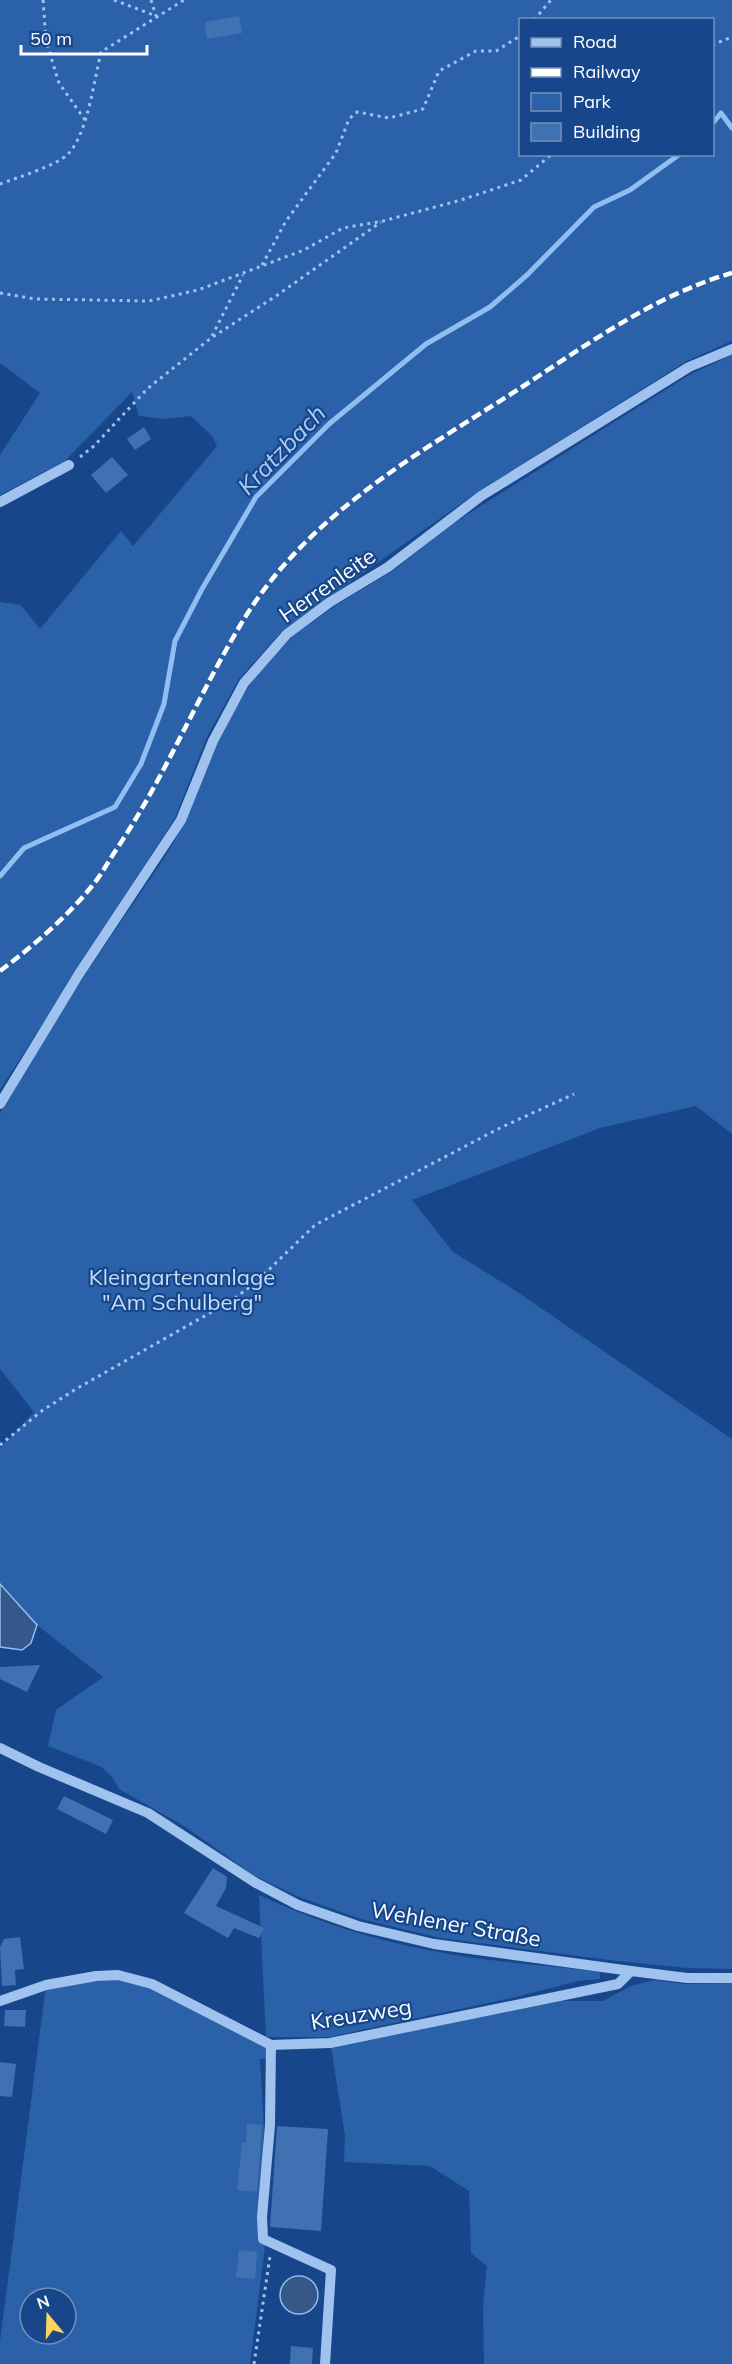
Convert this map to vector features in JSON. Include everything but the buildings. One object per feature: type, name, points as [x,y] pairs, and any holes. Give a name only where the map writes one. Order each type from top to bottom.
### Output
[{"type":"street","name":"Herrenleite","points":[[0,1104],[79,974],[181,820],[213,741],[244,683],[287,634],[330,602],[388,567],[481,496],[689,367],[732,349]]},
{"type":"street","points":[[0,502],[69,465]]},
{"type":"street","name":"Wehlener Straße","points":[[0,1748],[148,1813],[256,1883],[298,1905],[358,1926],[434,1944],[631,1971],[687,1978],[732,1977]]},
{"type":"street","name":"Kreuzweg","points":[[0,2001],[29,1990],[72,1979],[96,1976],[128,1977],[152,1984],[271,2044],[330,2043],[618,1984],[631,1971]]},
{"type":"street","points":[[271,2044],[270,2125],[262,2217],[263,2239],[331,2270],[325,2364]]},
{"type":"path","points":[[43,0],[46,41],[59,83],[85,120]]},
{"type":"path","points":[[114,0],[156,16]]},
{"type":"path","points":[[151,0],[156,16]]},
{"type":"path","points":[[0,184],[68,155],[85,120],[101,52],[184,0]]},
{"type":"path","points":[[536,18],[551,0]]},
{"type":"path","points":[[261,267],[286,221],[336,153],[349,119],[357,112],[389,118],[423,109],[439,71],[476,51],[496,51],[519,37]]},
{"type":"path","points":[[714,44],[732,37]]},
{"type":"path","points":[[0,293],[36,299],[149,301],[198,290],[304,250],[344,228],[383,221],[461,200],[521,180],[550,156]]},
{"type":"path","points":[[69,465],[94,446],[147,389],[211,338],[276,296],[383,221]]},
{"type":"path","points":[[211,338],[244,274]]},
{"type":"path","points":[[0,1445],[43,1410],[76,1389],[231,1301],[255,1283],[315,1226],[500,1128],[574,1094]]},
{"type":"path","points":[[255,2364],[272,2243]]},
{"type":"green space","points":[[0,0],[732,0],[732,341],[687,361],[479,491],[284,629],[239,679],[207,737],[175,818],[0,1090],[0,602],[21,605],[40,629],[121,531],[133,546],[217,446],[212,436],[191,416],[163,419],[139,416],[132,392],[65,461],[0,495],[0,455],[40,393],[0,363]]},
{"type":"green space","name":"Kleingartenanlage \"Am Schulberg\"","points":[[732,355],[732,1134],[696,1106],[600,1128],[412,1200],[453,1252],[513,1289],[732,1439],[732,1969],[687,1968],[617,1961],[441,1938],[361,1919],[299,1897],[255,1876],[184,1826],[119,1789],[102,1767],[48,1746],[56,1710],[103,1677],[37,1625],[0,1584],[0,1448],[34,1412],[0,1369],[0,1113],[19,1078],[84,976],[163,860],[185,822],[219,740],[250,684],[293,636],[336,605],[394,570],[452,524],[689,375]]},
{"type":"green space","points":[[259,1895],[323,1921],[388,1941],[474,1958],[600,1972],[600,1979],[578,1981],[516,1997],[329,2037],[266,2037]]},
{"type":"green space","points":[[72,1979],[139,1979],[271,2045],[270,2059],[260,2059],[264,2128],[260,2241],[265,2247],[250,2364],[0,2364],[0,2342],[46,1985]]},
{"type":"green space","points":[[654,1980],[684,1984],[732,1983],[732,2364],[484,2364],[483,2306],[487,2266],[471,2253],[469,2191],[430,2166],[344,2162],[345,2135],[331,2047],[561,2001],[603,2001],[631,1986]]},
{"type":"shaded area","points":[[0,1584],[37,1625],[31,1643],[22,1650],[0,1647]]},
{"type":"shaded area","points":[[299,2276],[312,2282],[318,2295],[312,2308],[299,2314],[286,2308],[280,2295],[286,2282]]},
{"type":"waterway","name":"Kratzbach","points":[[714,122],[721,113],[732,128]]},
{"type":"waterway","name":"Kratzbach","points":[[0,876],[24,848],[115,807],[141,764],[164,704],[175,641],[202,589],[256,497],[329,424],[426,344],[490,307],[527,275],[594,207],[630,190],[677,156]]},
{"type":"railway","points":[[0,971],[37,942],[82,898],[99,877],[152,791],[244,619],[270,581],[301,547],[334,516],[407,461],[597,338],[649,307],[704,282],[732,273]]}]
